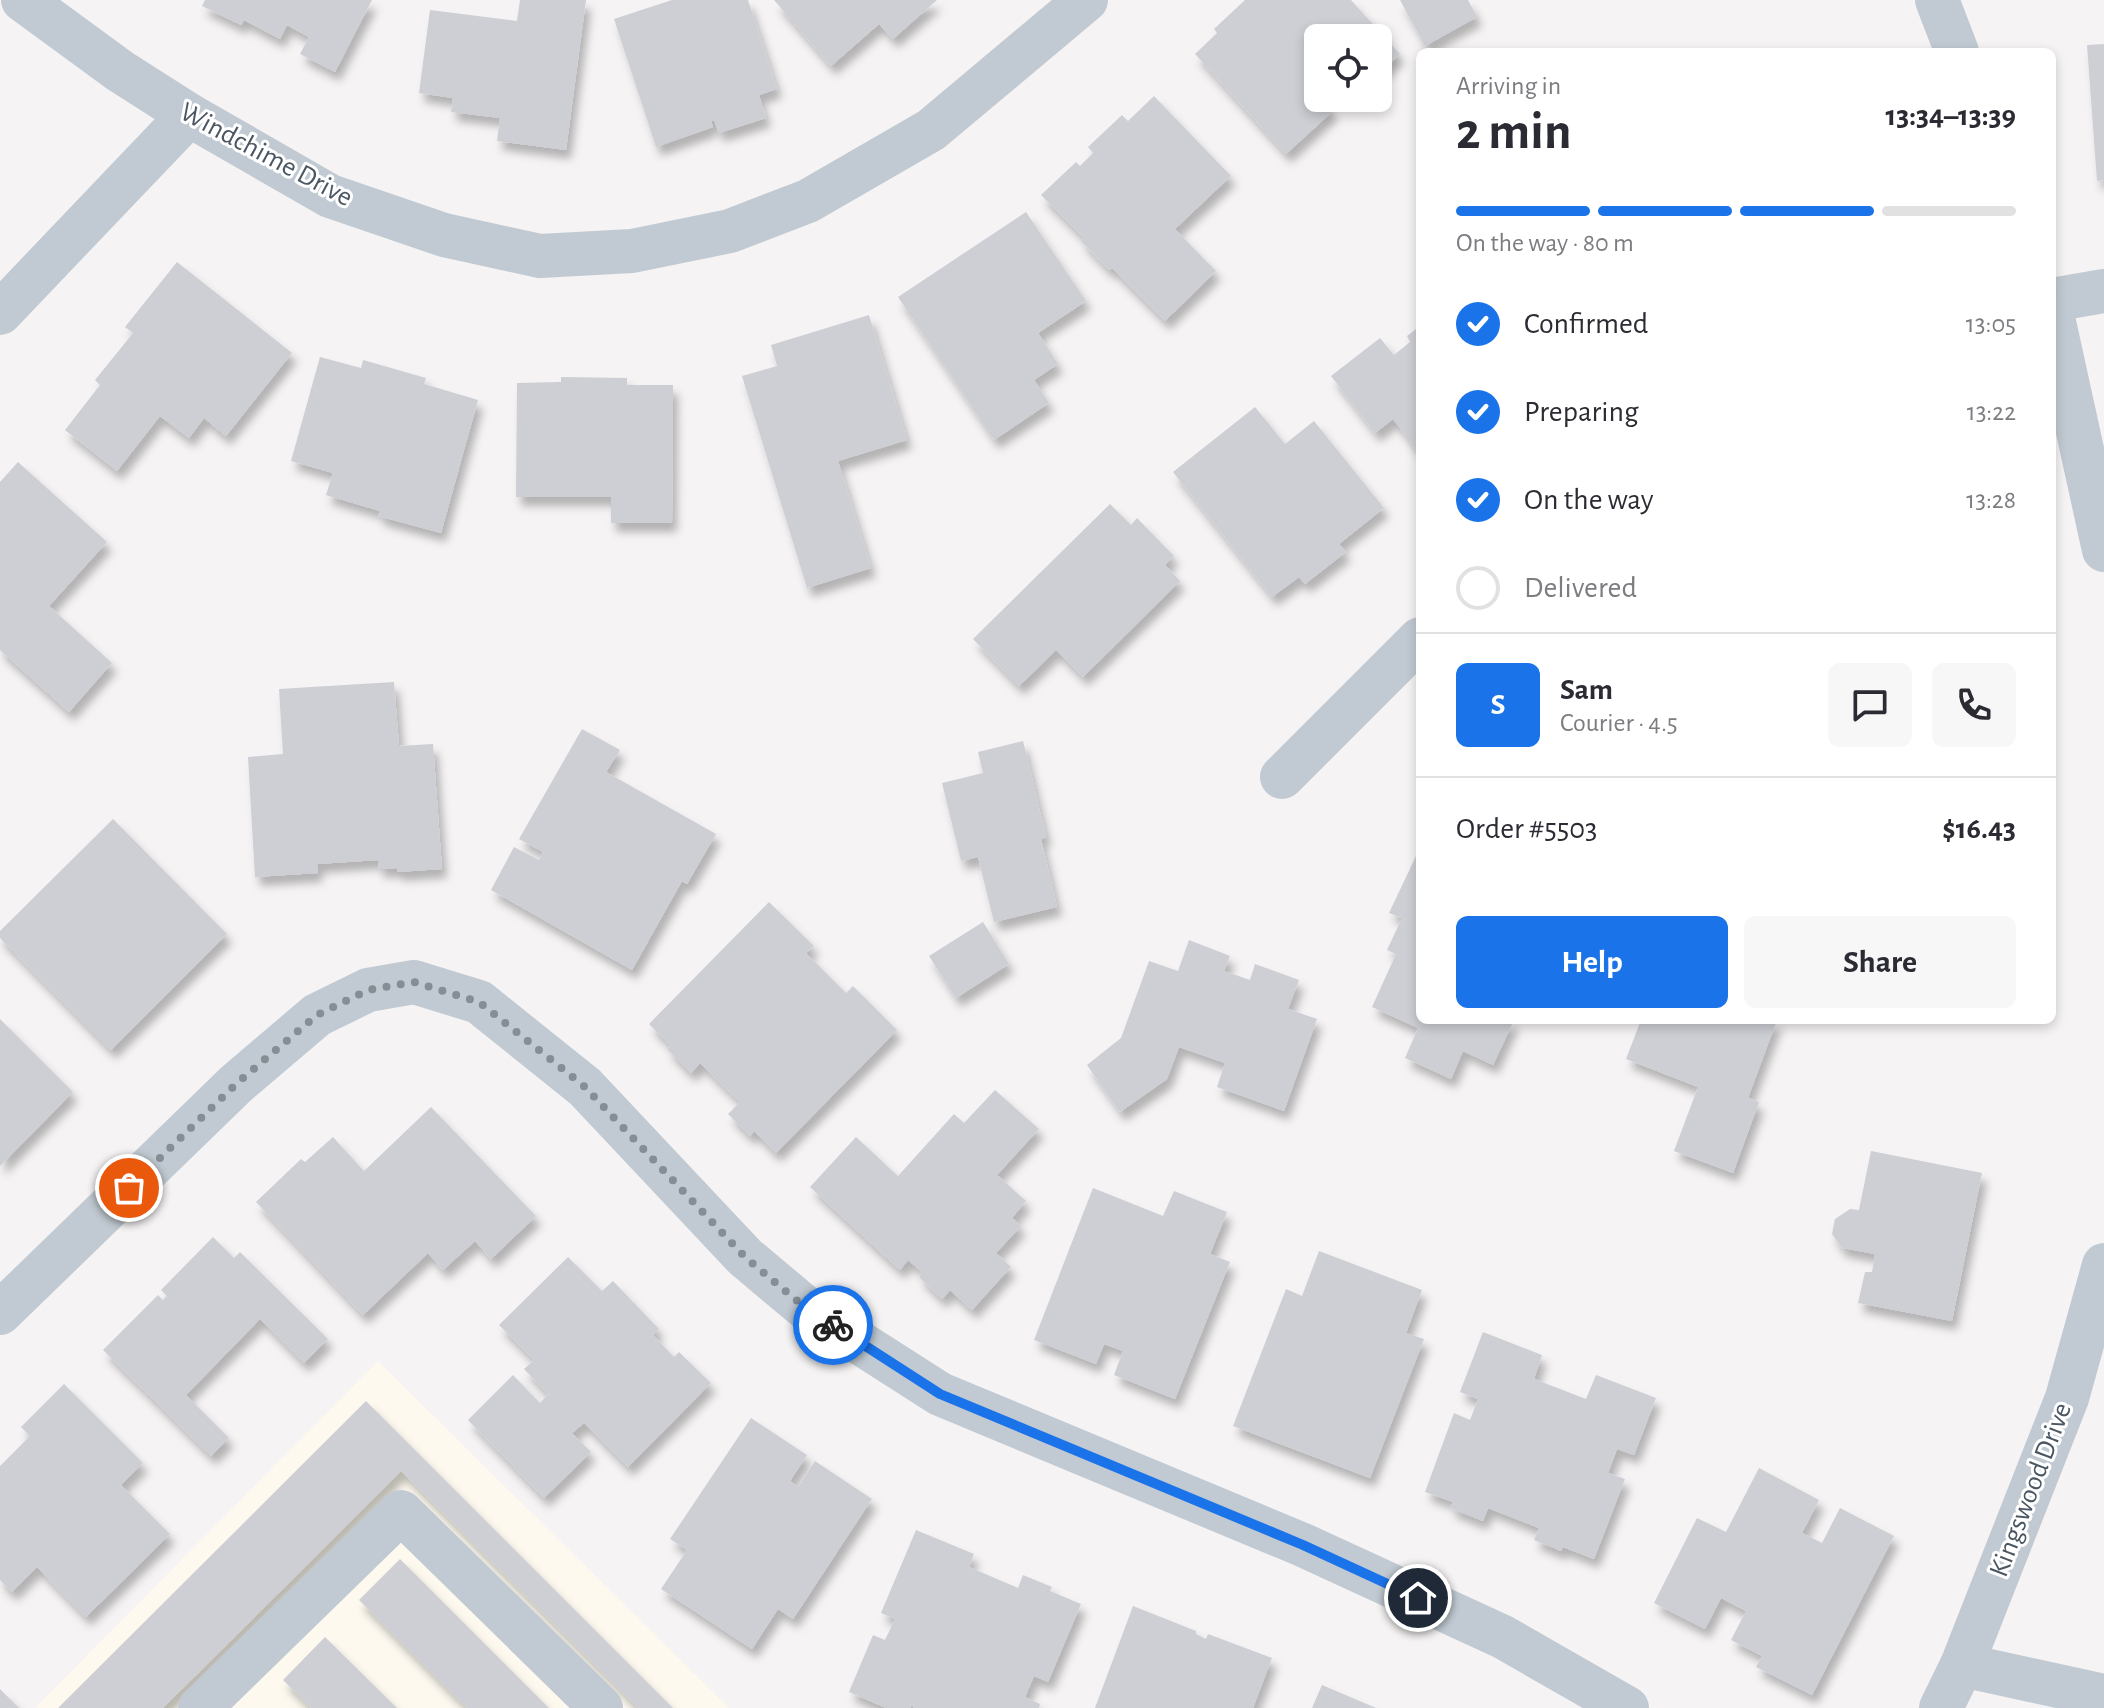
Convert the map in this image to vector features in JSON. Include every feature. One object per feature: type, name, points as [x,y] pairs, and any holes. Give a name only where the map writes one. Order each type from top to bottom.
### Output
[{"type":"street","name":"Windchime Drive","points":[[23,0],[120,71],[189,115],[330,196],[444,235],[540,256],[632,251],[730,231],[808,201],[931,130],[1086,0]]},
{"type":"street","points":[[1937,0],[1955,48]]},
{"type":"street","points":[[0,313],[189,115]]},
{"type":"street","points":[[2056,299],[2104,291]]},
{"type":"street","points":[[2056,331],[2104,550]]},
{"type":"street","points":[[1282,777],[1416,643]]},
{"type":"street","points":[[0,1313],[236,1084],[317,1015],[368,990],[414,982],[479,1002],[585,1087],[745,1257],[807,1309],[940,1394],[1303,1545],[1503,1637],[1627,1708]]},
{"type":"street","name":"Kingswood Drive","points":[[1941,1708],[1962,1665],[2097,1317],[2104,1265]]},
{"type":"street","points":[[200,1708],[401,1512],[601,1708]]},
{"type":"street","points":[[1962,1665],[2104,1696]]},
{"type":"shaded area","points":[[378,1361],[729,1708],[35,1708]]},
{"type":"building","points":[[205,0],[372,0],[335,72],[300,54],[309,37],[287,25],[280,39],[244,20],[241,25],[202,6]]},
{"type":"building","points":[[520,0],[586,0],[566,150],[497,141],[500,118],[451,112],[453,98],[419,93],[430,10],[517,21]]},
{"type":"building","points":[[672,0],[748,0],[777,89],[759,95],[766,118],[719,133],[714,120],[711,121],[713,127],[656,147],[614,19]]},
{"type":"building","points":[[774,0],[937,0],[893,39],[879,24],[831,66]]},
{"type":"building","points":[[1245,0],[1351,0],[1373,24],[1304,24],[1304,112],[1332,112],[1286,154],[1195,54],[1217,33],[1214,29]]},
{"type":"building","points":[[1400,0],[1468,0],[1477,17],[1425,46]]},
{"type":"building","points":[[2104,44],[2104,180],[2097,181],[2087,45]]},
{"type":"building","points":[[1392,45],[1400,54],[1392,61]]},
{"type":"building","points":[[1154,96],[1231,176],[1175,229],[1216,271],[1165,321],[1112,268],[1109,270],[1081,241],[1084,238],[1041,195],[1076,162],[1080,166],[1093,153],[1088,147],[1122,115],[1128,121]]},
{"type":"building","points":[[1026,212],[1086,301],[1038,333],[1058,364],[1034,380],[1049,403],[994,440],[898,297]]},
{"type":"building","points":[[177,262],[292,353],[226,436],[204,418],[189,438],[160,416],[117,471],[65,430],[100,385],[95,380],[133,333],[125,327]]},
{"type":"building","points":[[869,315],[907,440],[838,461],[871,568],[807,588],[742,376],[777,366],[771,345]]},
{"type":"building","points":[[1416,329],[1416,449],[1393,419],[1375,433],[1331,376],[1380,338],[1394,355],[1410,342],[1407,336]]},
{"type":"building","points":[[320,357],[361,368],[363,360],[426,378],[424,384],[478,400],[441,533],[378,516],[380,511],[326,495],[333,473],[291,461]]},
{"type":"building","points":[[561,377],[627,378],[627,385],[673,385],[672,523],[611,523],[611,497],[516,497],[517,383],[561,382]]},
{"type":"building","points":[[1255,407],[1285,444],[1314,421],[1384,508],[1339,544],[1346,552],[1305,584],[1299,577],[1272,597],[1173,472]]},
{"type":"building","points":[[18,462],[107,542],[49,606],[112,663],[69,712],[0,650],[0,482]]},
{"type":"building","points":[[1110,504],[1131,525],[1137,518],[1174,556],[1165,565],[1180,581],[1083,677],[1056,650],[1019,686],[973,639]]},
{"type":"building","points":[[394,682],[399,746],[433,744],[442,869],[397,872],[397,868],[379,869],[378,860],[317,864],[318,873],[255,877],[248,757],[283,754],[279,689]]},
{"type":"building","points":[[582,729],[620,750],[606,772],[716,834],[687,884],[682,881],[632,970],[491,890],[514,847],[539,860],[543,852],[519,839]]},
{"type":"building","points":[[1023,741],[1046,837],[1041,839],[1057,907],[994,922],[978,857],[961,861],[942,783],[983,773],[978,752]]},
{"type":"building","points":[[113,819],[227,934],[111,1050],[0,938],[0,931]]},
{"type":"building","points":[[1416,856],[1416,1024],[1512,1024],[1493,1065],[1463,1051],[1451,1079],[1405,1058],[1418,1028],[1372,1007],[1396,954],[1387,950],[1402,918],[1389,913]]},
{"type":"building","points":[[769,902],[814,946],[806,953],[846,993],[853,986],[897,1030],[776,1153],[754,1131],[750,1136],[728,1114],[740,1102],[700,1063],[691,1073],[667,1049],[671,1046],[649,1024]]},
{"type":"building","points":[[983,922],[1009,964],[956,998],[929,956]]},
{"type":"building","points":[[1189,940],[1230,956],[1224,971],[1250,980],[1255,964],[1299,980],[1288,1009],[1317,1019],[1284,1111],[1217,1087],[1225,1063],[1179,1047],[1167,1079],[1120,1112],[1087,1065],[1121,1038],[1149,961],[1178,971]]},
{"type":"building","points":[[0,1019],[73,1092],[0,1166]]},
{"type":"building","points":[[1639,1024],[1776,1024],[1748,1098],[1759,1102],[1733,1173],[1674,1151],[1698,1087],[1626,1059]]},
{"type":"building","points":[[995,1090],[1039,1129],[997,1175],[1026,1201],[1012,1218],[1021,1226],[996,1253],[1011,1267],[972,1310],[950,1290],[942,1299],[919,1277],[922,1272],[908,1260],[900,1270],[810,1187],[856,1137],[898,1176],[954,1114],[964,1123]]},
{"type":"building","points":[[431,1107],[536,1216],[491,1259],[475,1241],[443,1270],[428,1253],[363,1315],[256,1202],[301,1159],[305,1162],[333,1137],[364,1171]]},
{"type":"building","points":[[1871,1151],[1982,1173],[1952,1321],[1858,1303],[1865,1272],[1872,1272],[1875,1254],[1842,1248],[1832,1234],[1835,1219],[1850,1209],[1859,1210]]},
{"type":"building","points":[[1093,1188],[1163,1216],[1174,1191],[1227,1212],[1210,1254],[1230,1262],[1175,1399],[1114,1375],[1123,1351],[1104,1344],[1096,1364],[1034,1340]]},
{"type":"building","points":[[213,1237],[234,1258],[240,1252],[328,1339],[304,1363],[260,1319],[186,1395],[229,1438],[211,1456],[103,1350],[158,1295],[163,1300],[167,1296],[161,1290]]},
{"type":"building","points":[[1319,1251],[1422,1290],[1406,1333],[1424,1339],[1370,1478],[1233,1426],[1286,1289],[1302,1296]]},
{"type":"building","points":[[568,1257],[602,1291],[613,1281],[659,1329],[653,1335],[674,1357],[679,1352],[711,1383],[628,1467],[584,1423],[572,1433],[591,1452],[544,1498],[468,1420],[513,1375],[540,1403],[548,1394],[524,1369],[534,1360],[499,1325]]},
{"type":"building","points":[[1483,1332],[1542,1355],[1534,1379],[1586,1399],[1596,1375],[1656,1398],[1634,1455],[1617,1449],[1608,1473],[1625,1479],[1594,1559],[1534,1540],[1539,1528],[1488,1508],[1483,1521],[1450,1508],[1453,1502],[1425,1492],[1454,1413],[1470,1420],[1478,1399],[1460,1392]]},
{"type":"building","points":[[64,1384],[143,1463],[121,1485],[170,1534],[86,1617],[37,1567],[12,1592],[0,1580],[0,1466],[30,1436],[21,1427]]},
{"type":"building","points":[[366,1401],[673,1708],[638,1708],[401,1471],[163,1708],[58,1708]]},
{"type":"building","points":[[751,1418],[807,1455],[790,1481],[798,1487],[815,1461],[872,1499],[793,1619],[778,1609],[752,1649],[661,1589],[687,1550],[670,1539]]},
{"type":"building","points":[[1759,1468],[1819,1500],[1802,1533],[1822,1543],[1840,1508],[1894,1536],[1812,1695],[1756,1667],[1762,1656],[1731,1640],[1746,1611],[1721,1598],[1705,1629],[1654,1603],[1697,1518],[1726,1532]]},
{"type":"building","points":[[916,1530],[974,1554],[969,1567],[1018,1588],[1023,1575],[1081,1604],[1048,1682],[1034,1676],[1025,1697],[1040,1704],[1039,1708],[886,1708],[849,1692],[873,1635],[885,1640],[895,1619],[881,1613]]},
{"type":"building","points":[[400,1559],[549,1708],[467,1708],[359,1600]]},
{"type":"building","points":[[1133,1606],[1196,1631],[1206,1639],[1208,1634],[1272,1658],[1253,1708],[1095,1708]]},
{"type":"building","points":[[325,1637],[397,1708],[311,1708],[283,1680]]},
{"type":"building","points":[[1322,1685],[1376,1708],[1312,1708]]},
{"type":"building","points":[[0,1689],[19,1708],[0,1708]]},
{"type":"way so far","points":[[129,1188],[236,1084],[317,1015],[368,990],[414,982],[479,1002],[585,1087],[745,1257],[807,1309],[833,1325]]},
{"type":"route","points":[[833,1325],[940,1394],[1303,1545],[1418,1598]]}]
